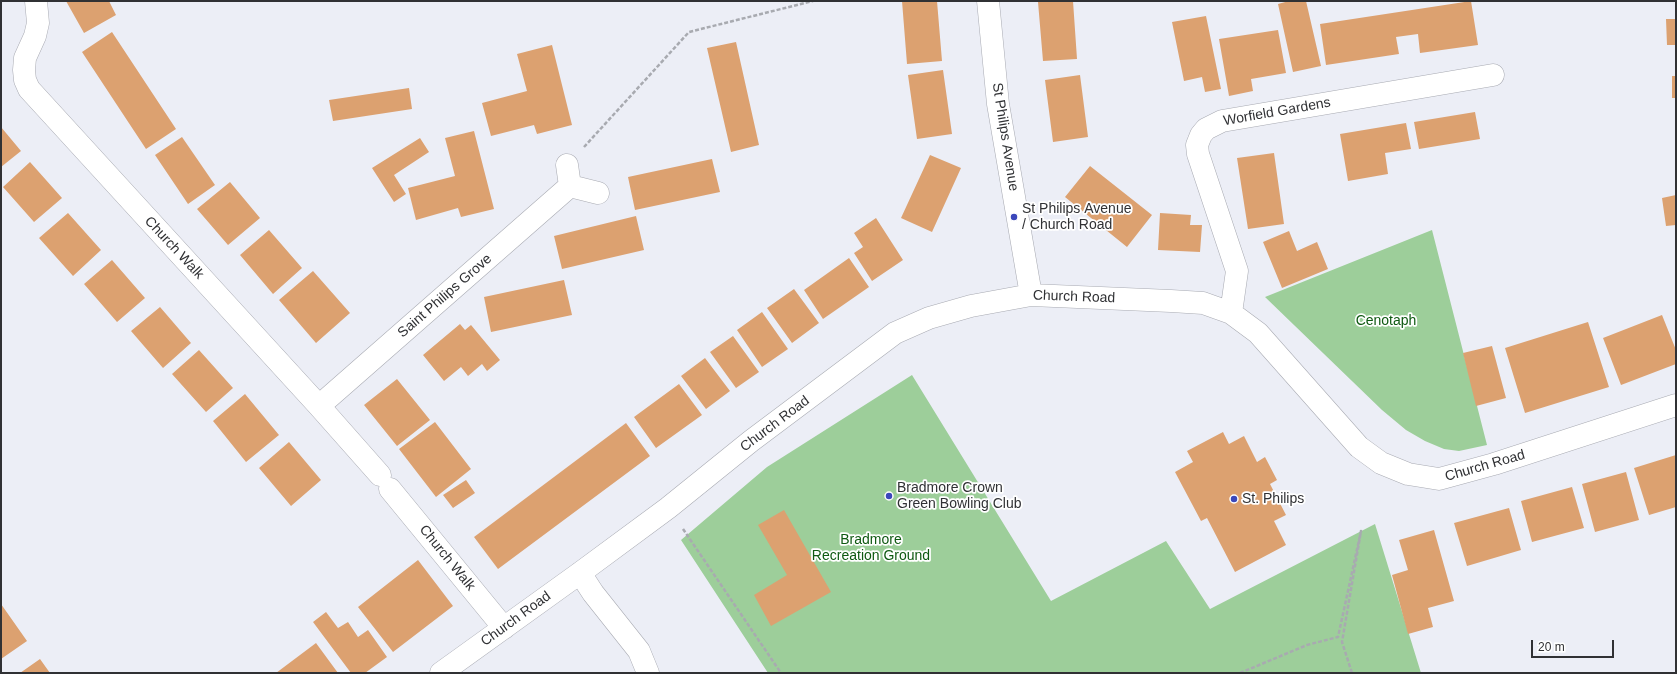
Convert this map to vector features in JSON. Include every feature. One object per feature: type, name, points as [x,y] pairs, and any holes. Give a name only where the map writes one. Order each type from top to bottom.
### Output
[{"type":"street","name":"Church Walk","points":[[36,1],[38,23],[35,36],[25,58],[24,70],[25,80],[30,90],[320,406],[385,482],[504,628]]},
{"type":"street","name":"St Philips Avenue","points":[[988,1],[998,104],[1031,295]]},
{"type":"street","name":"Worfield Gardens","points":[[1231,313],[1237,271],[1196,145],[1206,129],[1222,121],[1493,75]]},
{"type":"street","name":"Saint Philips Grove","points":[[320,406],[569,176]]},
{"type":"street","points":[[569,176],[598,193]]},
{"type":"street","name":"Church Road","points":[[441,673],[668,508],[751,442],[895,333],[929,318],[971,306],[1031,295],[1171,300],[1203,303],[1231,313],[1258,333],[1359,447],[1381,463],[1408,474],[1439,479],[1494,464],[1676,405]]},
{"type":"street","points":[[580,573],[593,593],[639,651],[648,673]]},
{"type":"path","points":[[569,176],[689,32],[813,1]]},
{"type":"path","points":[[668,508],[781,673]]},
{"type":"path","points":[[1240,673],[1307,645],[1338,637],[1361,531],[1342,642],[1352,673]]},
{"type":"green space","name":"Cenotaph","points":[[1432,230],[1487,445],[1459,451],[1444,449],[1425,441],[1406,430],[1382,410],[1265,297]]},
{"type":"green space","name":"Bradmore Recreation Ground","points":[[912,375],[1051,601],[1166,541],[1210,609],[1375,524],[1421,673],[768,673],[681,540],[767,467]]},
{"type":"building","points":[[66,1],[109,1],[116,15],[84,33]]},
{"type":"building","points":[[902,1],[937,1],[942,61],[907,64]]},
{"type":"building","points":[[1073,1],[1077,59],[1043,61],[1038,2]]},
{"type":"building","points":[[1289,1],[1306,1],[1321,66],[1293,72],[1278,4]]},
{"type":"building","points":[[1471,1],[1478,45],[1420,53],[1418,34],[1396,37],[1399,54],[1326,65],[1320,24]]},
{"type":"building","points":[[1206,16],[1221,89],[1205,92],[1202,77],[1184,81],[1172,22]]},
{"type":"building","points":[[1666,19],[1676,19],[1676,45],[1667,45]]},
{"type":"building","points":[[1278,30],[1286,73],[1251,79],[1253,91],[1229,96],[1219,39]]},
{"type":"building","points":[[112,32],[176,129],[146,149],[82,52]]},
{"type":"building","points":[[736,42],[759,145],[731,152],[707,48]]},
{"type":"building","points":[[552,45],[572,125],[537,134],[534,125],[491,136],[482,103],[527,91],[517,54]]},
{"type":"building","points":[[943,70],[952,134],[917,139],[908,75]]},
{"type":"building","points":[[1080,75],[1088,137],[1053,142],[1045,80]]},
{"type":"building","points":[[1672,76],[1676,76],[1676,98],[1672,98]]},
{"type":"building","points":[[409,88],[412,109],[333,121],[329,100]]},
{"type":"building","points":[[1475,112],[1480,139],[1419,149],[1414,122]]},
{"type":"building","points":[[1406,123],[1411,149],[1385,153],[1388,174],[1348,181],[1340,134]]},
{"type":"building","points":[[1,127],[21,151],[1,167]]},
{"type":"building","points":[[474,131],[494,209],[461,217],[458,208],[416,220],[408,188],[455,176],[445,138]]},
{"type":"building","points":[[182,137],[215,185],[188,204],[155,155]]},
{"type":"building","points":[[420,138],[429,152],[394,175],[406,194],[394,202],[372,168]]},
{"type":"building","points":[[1274,153],[1284,224],[1248,229],[1237,158]]},
{"type":"building","points":[[930,155],[961,168],[932,232],[901,218]]},
{"type":"building","points":[[712,159],[720,192],[635,210],[628,177]]},
{"type":"building","points":[[30,162],[62,198],[34,222],[3,187]]},
{"type":"building","points":[[1090,166],[1152,215],[1127,247],[1065,197]]},
{"type":"building","points":[[230,182],[260,218],[228,245],[197,209]]},
{"type":"building","points":[[1676,195],[1676,225],[1666,226],[1662,198]]},
{"type":"building","points":[[68,213],[101,250],[73,276],[39,238]]},
{"type":"building","points":[[1160,213],[1191,215],[1190,225],[1202,225],[1200,252],[1158,250]]},
{"type":"building","points":[[636,216],[644,250],[562,269],[554,236]]},
{"type":"building","points":[[876,218],[903,260],[872,281],[854,253],[863,247],[854,233]]},
{"type":"building","points":[[269,230],[302,268],[273,294],[240,255]]},
{"type":"building","points":[[1289,231],[1297,251],[1317,242],[1328,269],[1282,288],[1263,242]]},
{"type":"building","points":[[849,258],[869,287],[823,319],[804,290]]},
{"type":"building","points":[[112,260],[145,298],[117,322],[84,284]]},
{"type":"building","points":[[313,271],[350,313],[316,343],[279,300]]},
{"type":"building","points":[[564,280],[572,315],[491,332],[484,297]]},
{"type":"building","points":[[794,289],[819,323],[792,343],[767,308]]},
{"type":"building","points":[[160,307],[191,343],[163,368],[131,331]]},
{"type":"building","points":[[762,312],[788,349],[762,367],[737,330]]},
{"type":"building","points":[[1662,315],[1676,350],[1676,364],[1621,385],[1603,338]]},
{"type":"building","points":[[1588,322],[1609,387],[1525,413],[1505,348]]},
{"type":"building","points":[[460,324],[465,330],[471,325],[500,360],[487,371],[482,364],[468,376],[461,367],[444,381],[423,355]]},
{"type":"building","points":[[733,336],[759,372],[736,388],[710,352]]},
{"type":"building","points":[[1492,346],[1506,398],[1476,406],[1463,353]]},
{"type":"building","points":[[199,350],[233,388],[206,412],[172,374]]},
{"type":"building","points":[[705,358],[730,391],[706,409],[681,376]]},
{"type":"building","points":[[397,379],[430,420],[397,446],[364,405]]},
{"type":"building","points":[[679,384],[702,415],[656,448],[634,417]]},
{"type":"building","points":[[245,394],[279,435],[246,462],[213,421]]},
{"type":"building","points":[[435,422],[471,469],[436,497],[399,449]]},
{"type":"building","points":[[626,423],[650,456],[498,569],[474,537]]},
{"type":"building","name":"St. Philips","points":[[1223,432],[1229,444],[1244,436],[1257,462],[1265,457],[1277,480],[1270,484],[1286,515],[1274,521],[1286,545],[1235,572],[1207,518],[1201,521],[1175,472],[1193,462],[1187,451]]},
{"type":"building","points":[[289,442],[321,480],[291,506],[259,468]]},
{"type":"building","points":[[1676,455],[1676,507],[1649,515],[1634,468]]},
{"type":"building","points":[[1626,472],[1639,520],[1595,532],[1582,484]]},
{"type":"building","points":[[466,480],[475,493],[453,508],[443,495]]},
{"type":"building","points":[[1572,487],[1584,528],[1532,542],[1521,501]]},
{"type":"building","points":[[1509,508],[1521,550],[1467,566],[1454,523]]},
{"type":"building","points":[[784,510],[831,592],[771,626],[754,595],[787,575],[758,525]]},
{"type":"building","points":[[1434,530],[1454,601],[1428,608],[1433,627],[1408,634],[1392,575],[1408,570],[1399,540]]},
{"type":"building","points":[[418,560],[453,606],[393,652],[358,607]]},
{"type":"building","points":[[1,604],[27,641],[1,659]]},
{"type":"building","points":[[326,612],[338,628],[348,622],[358,637],[368,630],[387,657],[365,673],[351,673],[313,622]]},
{"type":"building","points":[[316,643],[338,673],[276,673]]},
{"type":"building","points":[[40,659],[50,673],[20,673]]},
{"type":"place","name":"St Philips Avenue / Church Road","points":[[1014,217]]},
{"type":"place","name":"Bradmore Crown Green Bowling Club","points":[[889,496]]},
{"type":"place","name":"St. Philips","points":[[1234,499]]}]
